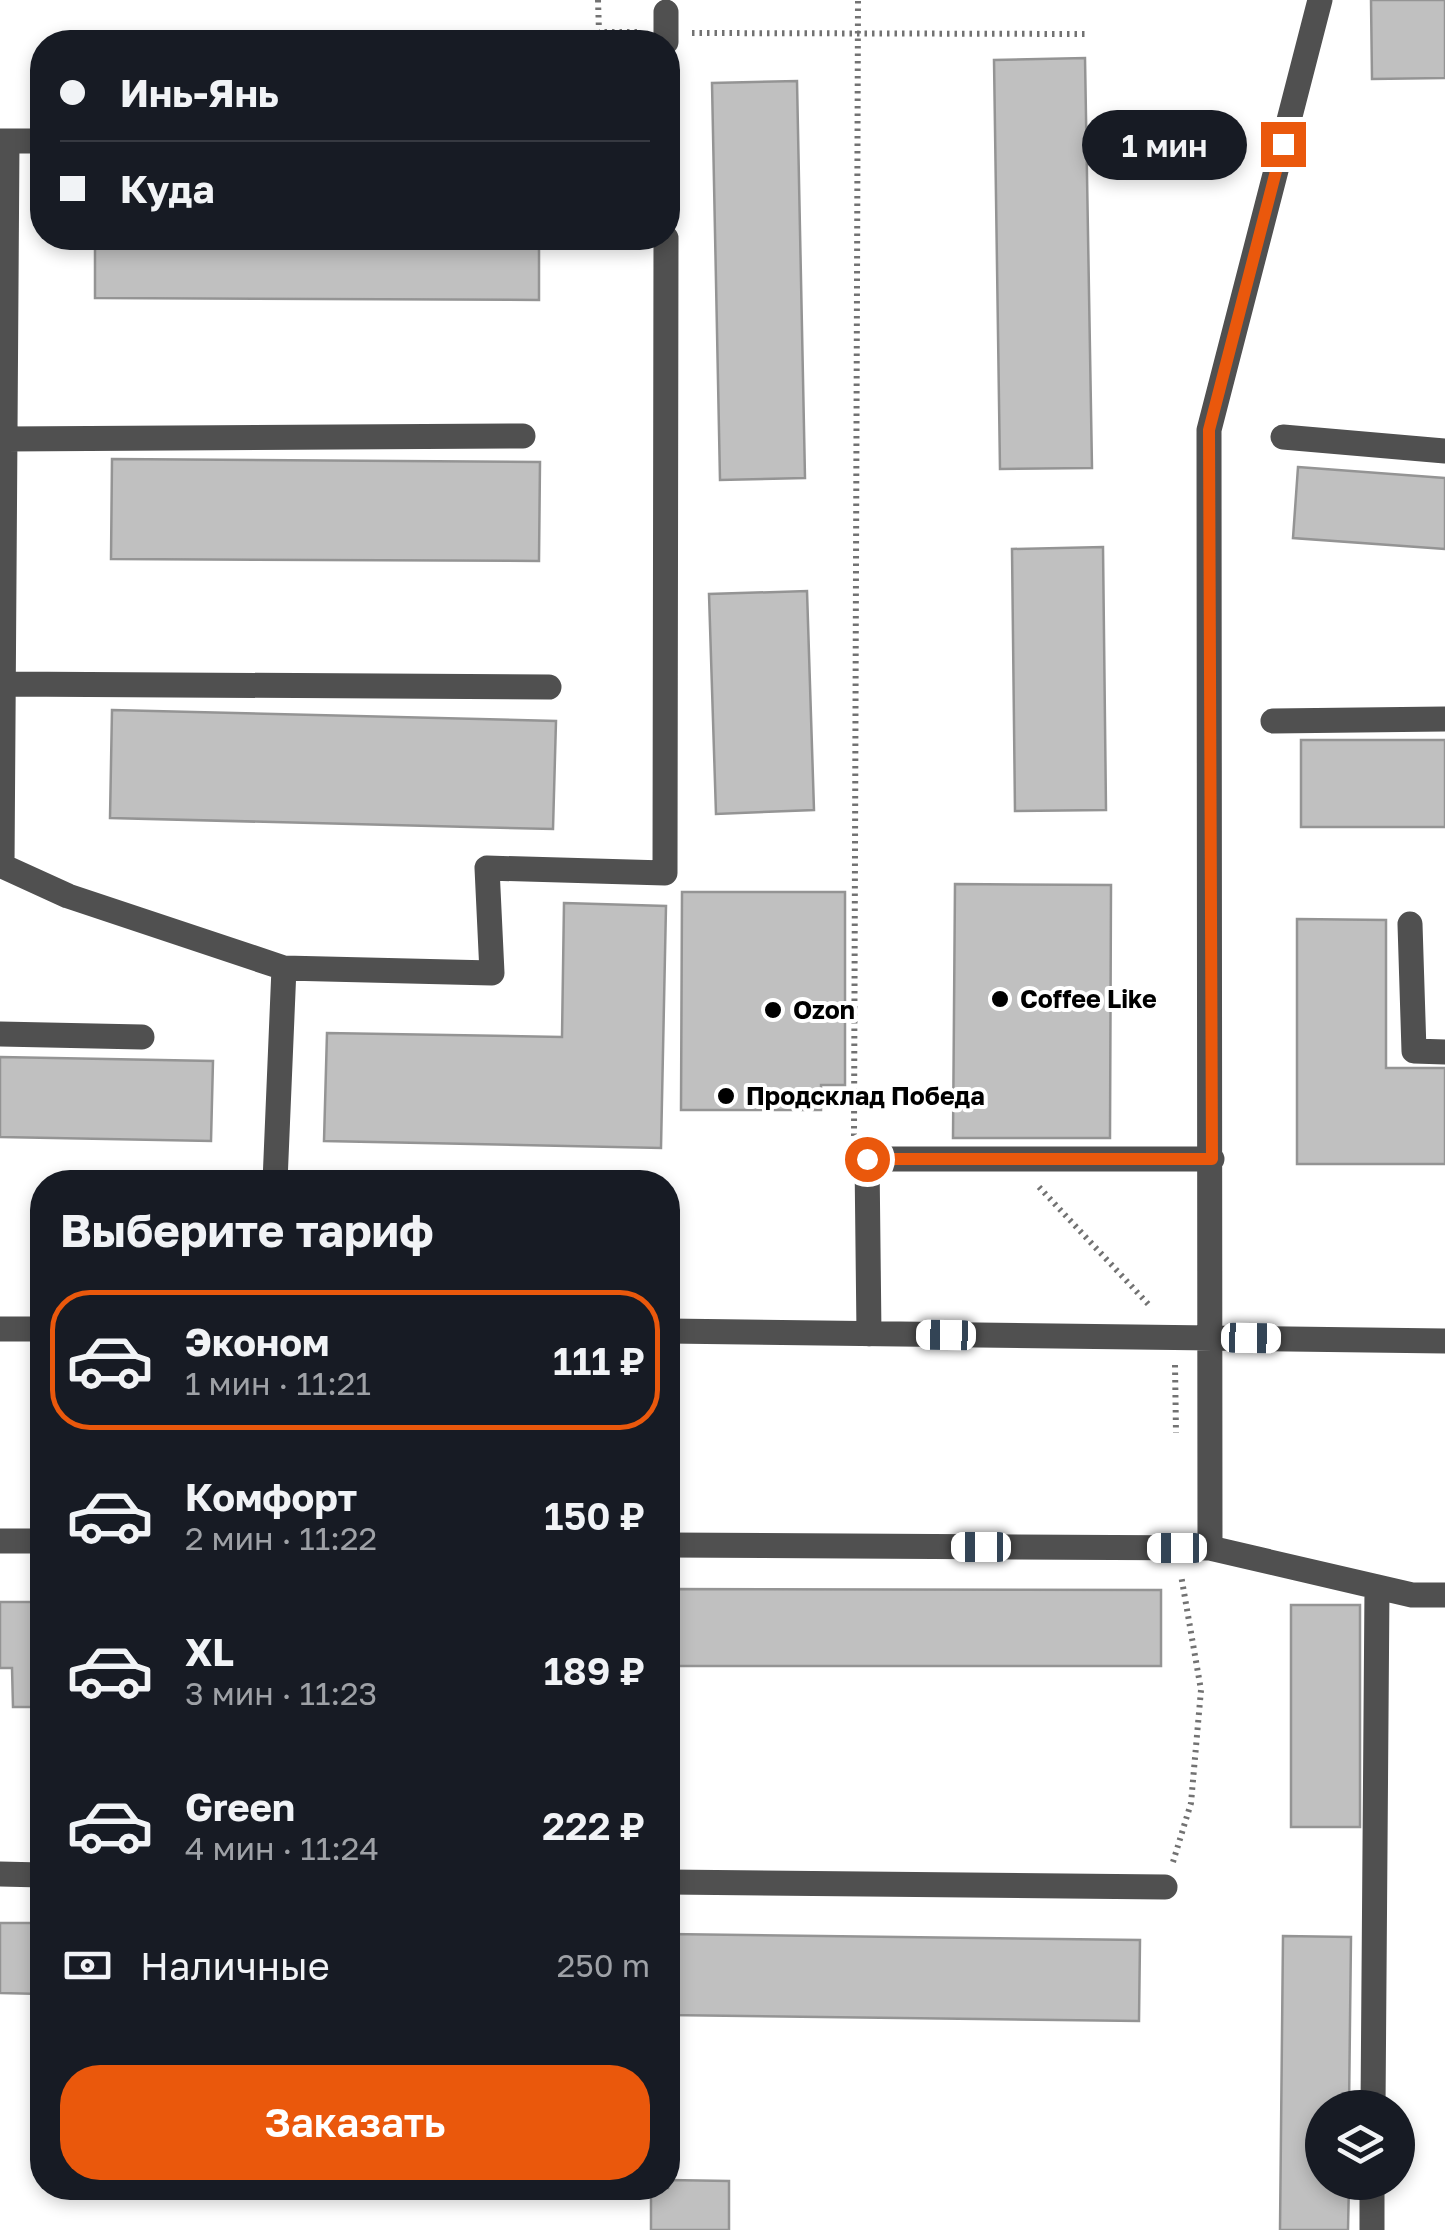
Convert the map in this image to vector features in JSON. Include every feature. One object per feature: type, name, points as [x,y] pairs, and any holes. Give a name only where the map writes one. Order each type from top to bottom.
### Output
[{"type":"street","points":[[1210,1548],[1209,430],[1320,0]]},
{"type":"street","points":[[30,141],[4,141],[2,866],[68,896],[284,968],[492,974],[488,868],[665,873],[666,250]]},
{"type":"street","points":[[5,439],[523,436]]},
{"type":"street","points":[[1283,438],[1445,451]]},
{"type":"street","points":[[5,684],[549,687]]},
{"type":"street","points":[[1273,721],[1445,718]]},
{"type":"street","points":[[1410,924],[1414,1051],[1445,1052]]},
{"type":"street","points":[[275,1170],[284,968]]},
{"type":"street","points":[[0,1034],[142,1037]]},
{"type":"street","points":[[869,1334],[867,1159],[1212,1159]]},
{"type":"street","points":[[0,1330],[30,1329]]},
{"type":"street","points":[[680,1332],[1445,1341]]},
{"type":"street","points":[[0,1541],[30,1541]]},
{"type":"street","points":[[680,1545],[1210,1548],[1412,1594],[1445,1594]]},
{"type":"street","points":[[1372,2090],[1377,1587]]},
{"type":"street","points":[[0,1874],[30,1875]]},
{"type":"street","points":[[680,1882],[1165,1887]]},
{"type":"street","points":[[1372,2200],[1372,2230]]},
{"type":"path","points":[[598,0],[598,30]]},
{"type":"path","points":[[858,0],[854,1135],[867,1159]]},
{"type":"path","points":[[666,29],[1086,34]]},
{"type":"path","points":[[1012,1159],[1131,1283],[1175,1338],[1176,1452]]},
{"type":"path","points":[[1165,1887],[1191,1803],[1200,1690],[1177,1548]]},
{"type":"building","points":[[1371,0],[1445,0],[1445,78],[1372,79]]},
{"type":"building","points":[[1085,58],[1092,468],[1000,469],[994,60]]},
{"type":"building","points":[[797,81],[805,478],[720,480],[712,83]]},
{"type":"building","points":[[95,250],[539,250],[539,300],[95,298]]},
{"type":"building","points":[[112,459],[540,462],[539,561],[111,559]]},
{"type":"building","points":[[1298,467],[1445,478],[1445,549],[1293,538]]},
{"type":"building","points":[[1103,547],[1106,810],[1015,811],[1012,549]]},
{"type":"building","points":[[807,591],[814,810],[716,814],[709,594]]},
{"type":"building","points":[[112,710],[556,721],[553,829],[110,818]]},
{"type":"building","points":[[1301,740],[1445,740],[1445,827],[1301,827]]},
{"type":"building","points":[[955,884],[1111,885],[1110,1138],[953,1138]]},
{"type":"building","points":[[682,892],[845,892],[845,1085],[821,1085],[821,1110],[681,1110]]},
{"type":"building","points":[[564,903],[666,906],[661,1148],[324,1141],[327,1033],[562,1037]]},
{"type":"building","points":[[1297,919],[1386,920],[1386,1068],[1445,1068],[1445,1164],[1297,1164]]},
{"type":"building","points":[[0,1057],[213,1061],[211,1141],[0,1137]]},
{"type":"building","points":[[680,1589],[1161,1590],[1161,1666],[680,1666]]},
{"type":"building","points":[[0,1602],[30,1602],[30,1707],[13,1707],[12,1668],[0,1668]]},
{"type":"building","points":[[1291,1605],[1360,1605],[1360,1827],[1291,1827]]},
{"type":"building","points":[[0,1923],[30,1923],[30,1994],[0,1993]]},
{"type":"building","points":[[680,1934],[1140,1940],[1139,2021],[680,2015]]},
{"type":"building","points":[[1283,1936],[1351,1937],[1349,2090],[1305,2090],[1305,2200],[1349,2200],[1348,2230],[1280,2230]]},
{"type":"building","points":[[680,2180],[729,2181],[729,2230],[651,2230],[651,2200],[680,2200]]},
{"type":"place","name":"Coffee Like","points":[[1000,999]]},
{"type":"place","name":"Ozon","points":[[773,1010]]},
{"type":"place","name":"Продсклад Победа","points":[[726,1096]]},
{"type":"route","points":[[867,1159],[1212,1159],[1209,430],[1283,144]]}]
